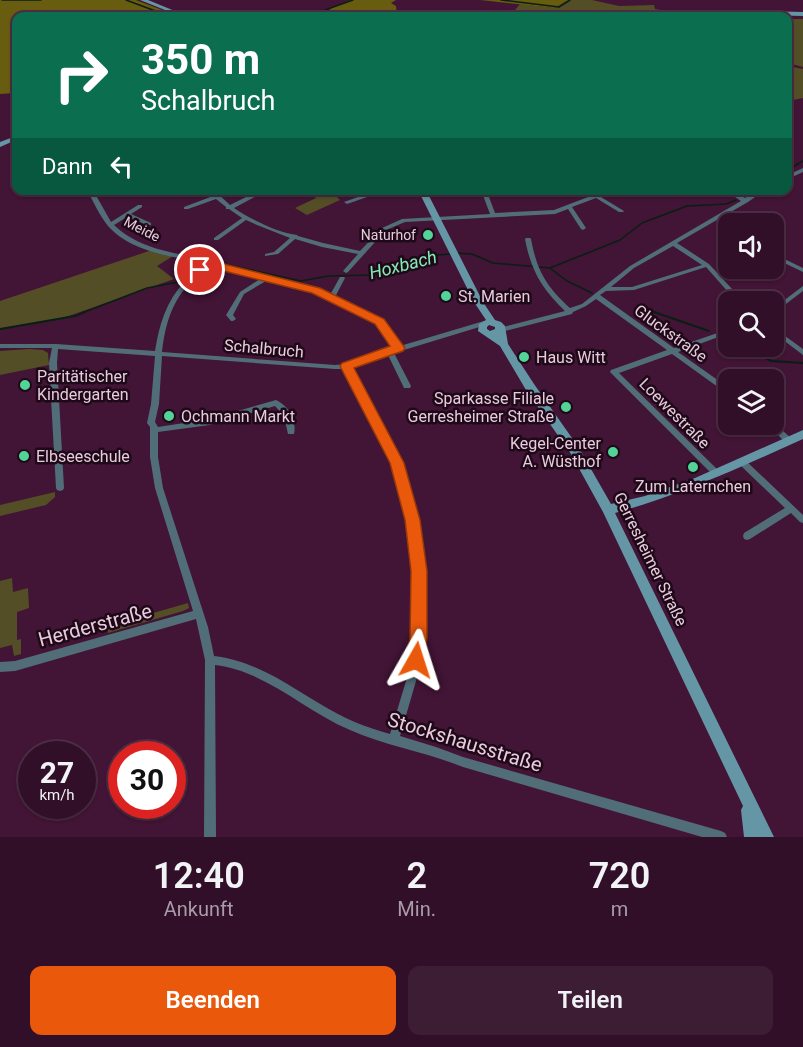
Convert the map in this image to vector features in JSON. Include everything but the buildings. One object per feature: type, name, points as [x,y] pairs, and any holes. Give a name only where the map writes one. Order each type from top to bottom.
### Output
[{"type":"street","points":[[143,0],[174,12]]},
{"type":"street","name":"Meide","points":[[93,195],[110,225],[117,232],[141,245],[202,261]]},
{"type":"street","points":[[228,208],[256,195]]},
{"type":"street","points":[[348,202],[368,195]]},
{"type":"street","points":[[424,195],[491,327]]},
{"type":"street","points":[[486,195],[492,215]]},
{"type":"street","points":[[736,195],[746,201]]},
{"type":"street","name":"Schalbruch","points":[[0,346],[56,346],[346,366],[398,348],[465,331],[523,323],[570,312],[597,297],[632,267],[755,195]]},
{"type":"street","points":[[331,297],[360,253],[395,222],[547,212],[570,208],[596,196],[621,211]]},
{"type":"street","points":[[186,208],[215,197],[228,208],[246,218],[295,236],[360,253]]},
{"type":"street","points":[[110,225],[140,206]]},
{"type":"street","points":[[570,208],[583,228]]},
{"type":"street","points":[[127,215],[149,224]]},
{"type":"street","points":[[216,239],[246,218]]},
{"type":"street","points":[[267,255],[276,253],[295,236]]},
{"type":"street","points":[[528,239],[533,268],[549,292],[570,312]]},
{"type":"street","points":[[673,243],[707,265],[731,291]]},
{"type":"street","points":[[785,262],[803,270]]},
{"type":"street","points":[[210,837],[210,660],[199,615],[159,488],[154,457],[154,428],[151,421],[154,414],[162,330],[174,296],[206,265],[216,265],[306,287],[331,297],[380,321],[398,348]]},
{"type":"street","points":[[606,289],[632,289],[707,265]]},
{"type":"street","points":[[233,319],[229,315],[238,298],[266,278]]},
{"type":"street","points":[[784,302],[803,288]]},
{"type":"street","name":"Gluckstraße","points":[[597,297],[718,384]]},
{"type":"street","name":"Gerresheimer Straße","points":[[491,327],[523,378],[576,451],[608,510],[765,837]]},
{"type":"street","points":[[672,350],[718,335]]},
{"type":"street","points":[[784,338],[803,353]]},
{"type":"street","points":[[56,346],[53,363],[60,488]]},
{"type":"street","name":"Loewestraße","points":[[672,350],[614,372],[717,474]]},
{"type":"street","points":[[388,351],[407,386]]},
{"type":"street","points":[[346,366],[397,463],[416,537],[419,571],[419,638],[411,681],[394,738]]},
{"type":"street","points":[[154,428],[216,421],[276,404],[282,407],[290,421],[291,432]]},
{"type":"street","points":[[608,510],[663,494],[717,474],[803,434]]},
{"type":"street","points":[[782,435],[788,440]]},
{"type":"street","points":[[742,462],[803,520]]},
{"type":"street","points":[[747,536],[791,510]]},
{"type":"street","name":"Herderstraße","points":[[0,667],[15,666],[199,615]]},
{"type":"street","name":"Stockshausstraße","points":[[210,660],[241,664],[354,727],[438,750],[463,762],[721,837]]},
{"type":"street","name":"Gerresheimer Straße","points":[[748,801],[752,837]]},
{"type":"shaded area","points":[[0,0],[136,0],[168,12],[12,12],[12,93],[0,94]]},
{"type":"shaded area","points":[[351,0],[396,0],[391,3],[396,6],[397,12],[335,12],[329,9]]},
{"type":"shaded area","points":[[480,0],[568,0],[554,8]]},
{"type":"shaded area","points":[[568,0],[592,0],[619,6],[654,5],[655,9],[661,10],[513,12],[520,4],[554,8]]},
{"type":"shaded area","points":[[792,19],[803,19],[803,67],[792,64]]},
{"type":"shaded area","points":[[792,67],[803,69],[803,98],[792,100]]},
{"type":"shaded area","points":[[313,195],[335,195],[340,200],[307,215],[295,208],[316,198]]},
{"type":"shaded area","points":[[152,250],[173,256],[157,266],[174,279],[63,318],[0,329],[0,301]]},
{"type":"shaded area","points":[[43,350],[48,353],[49,365],[0,375],[0,351]]},
{"type":"shaded area","points":[[55,492],[55,497],[46,505],[0,516],[0,505]]},
{"type":"shaded area","points":[[12,578],[13,592],[28,588],[29,608],[17,612],[17,640],[21,639],[21,654],[14,656],[12,645],[0,648],[0,581]]},
{"type":"shaded area","points":[[188,603],[189,608],[183,611],[108,633],[108,626]]},
{"type":"waterway","points":[[2,0],[41,0]]},
{"type":"waterway","points":[[126,0],[158,12]]},
{"type":"waterway","points":[[319,12],[353,0]]},
{"type":"waterway","points":[[501,0],[559,7],[570,0]]},
{"type":"waterway","name":"Hoxbach","points":[[792,168],[803,161]]},
{"type":"waterway","name":"Hoxbach","points":[[456,253],[472,254],[493,263],[550,268],[620,240],[642,223],[687,206],[726,204],[736,200]]},
{"type":"waterway","name":"Hoxbach","points":[[82,313],[147,288],[178,282],[199,264],[210,261],[301,281],[328,276],[370,275],[438,255],[450,254]]},
{"type":"waterway","points":[[551,269],[567,281],[592,293]]},
{"type":"waterway","points":[[648,310],[658,313]]},
{"type":"waterway","name":"Hoxbach","points":[[0,329],[75,316],[85,312]]},
{"type":"waterway","points":[[654,312],[709,331]]},
{"type":"waterway","points":[[763,357],[771,361],[803,363]]},
{"type":"place","name":"Naturhof","points":[[428,235]]},
{"type":"place","name":"St. Marien","points":[[446,296]]},
{"type":"place","name":"Haus Witt","points":[[524,357]]},
{"type":"place","name":"Paritätischer Kindergarten","points":[[25,385]]},
{"type":"place","name":"Sparkasse Filiale Gerresheimer Straße","points":[[566,407]]},
{"type":"place","name":"Ochmann Markt","points":[[169,416]]},
{"type":"place","name":"Kegel-Center A. Wüsthof","points":[[613,452]]},
{"type":"place","name":"Elbseeschule","points":[[24,456]]},
{"type":"place","name":"Zum Laternchen","points":[[693,467]]},
{"type":"route","points":[[200,270],[206,265],[216,265],[306,287],[380,321],[398,348],[346,366],[346,369],[373,414],[397,463],[413,520],[419,571],[419,638],[416,660]]}]
